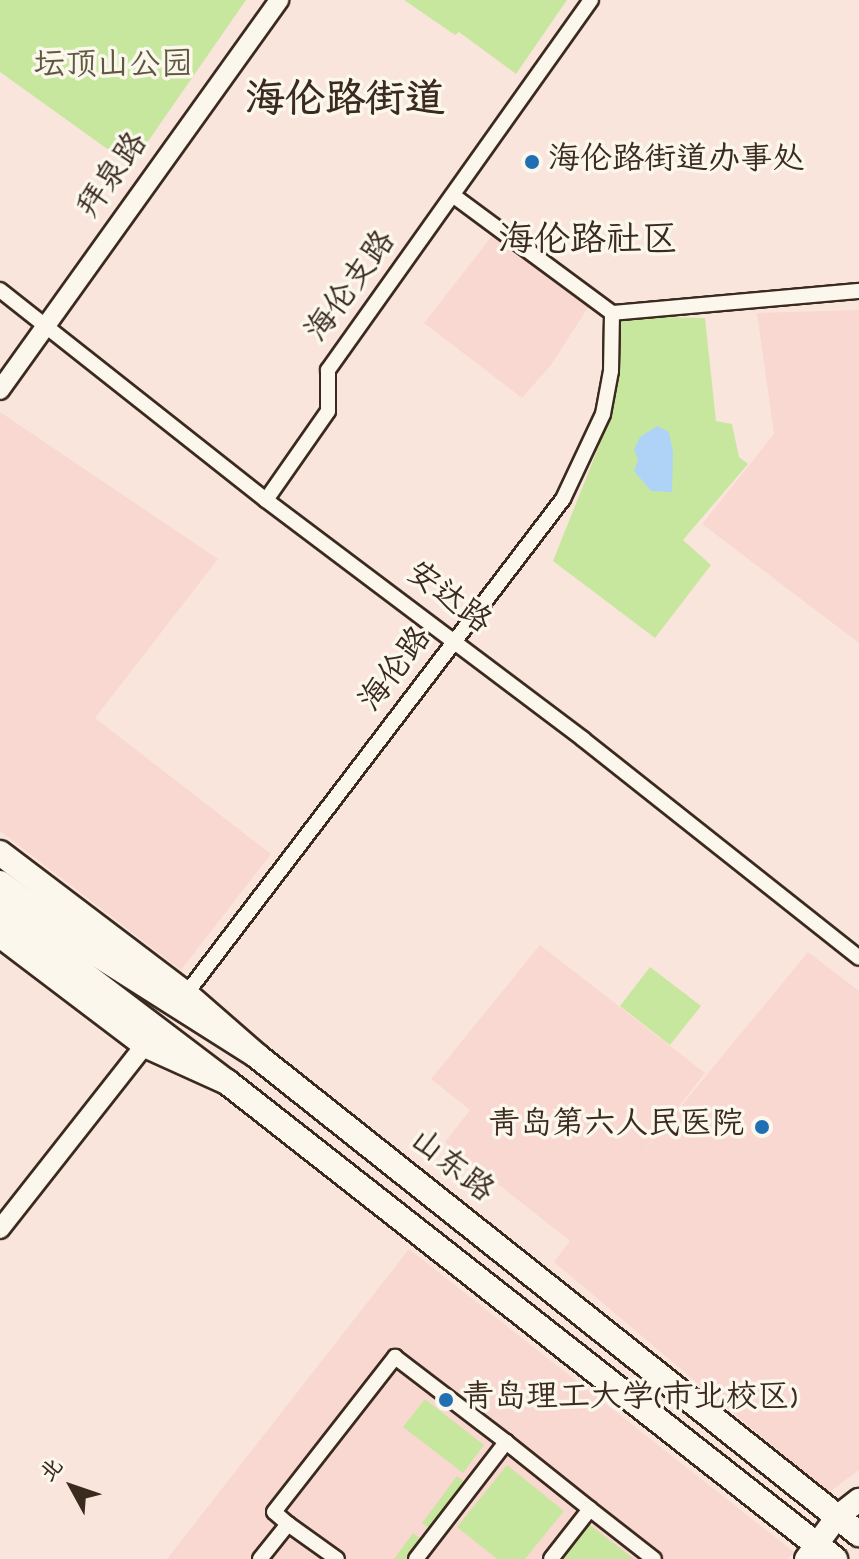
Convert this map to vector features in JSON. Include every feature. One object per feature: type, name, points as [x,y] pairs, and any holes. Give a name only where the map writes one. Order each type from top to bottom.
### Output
[{"type":"main road","name":"山东路","points":[[0,853],[186,994],[257,1056],[859,1534]]},
{"type":"main road","points":[[0,883],[227,1082],[820,1554],[837,1517],[859,1500]]},
{"type":"main road","points":[[0,910],[257,1056]]},
{"type":"main road","points":[[0,935],[145,1045],[227,1082]]},
{"type":"street","name":"拜泉路","points":[[0,390],[279,0]]},
{"type":"street","points":[[591,0],[454,196],[612,313],[859,291]]},
{"type":"street","name":"海伦支路","points":[[266,500],[328,411],[328,370],[454,196]]},
{"type":"street","name":"安达路","points":[[0,290],[266,500],[456,641],[859,958]]},
{"type":"street","name":"海伦路","points":[[186,994],[563,499],[603,414],[611,371],[612,313]]},
{"type":"street","points":[[0,1229],[145,1045]]},
{"type":"street","points":[[337,1559],[274,1512],[395,1357],[654,1559]]},
{"type":"street","points":[[416,1559],[506,1442]]},
{"type":"street","points":[[551,1559],[590,1509]]},
{"type":"street","points":[[260,1559],[288,1524]]},
{"type":"shaded area","points":[[492,236],[589,306],[551,365],[522,398],[424,323]]},
{"type":"shaded area","points":[[859,310],[859,643],[702,524],[774,434],[757,313]]},
{"type":"shaded area","points":[[0,412],[218,559],[95,718],[271,854],[181,970],[0,831]]},
{"type":"shaded area","name":"青岛第六人民医院","points":[[540,945],[705,1073],[635,1162],[808,952],[859,991],[859,1470],[828,1493],[554,1262],[570,1241],[445,1142],[470,1110],[431,1079]]},
{"type":"shaded area","name":"青岛理工大学(市北校区)","points":[[409,1249],[794,1552],[788,1559],[167,1559]]},
{"type":"green space","name":"坛顶山公园","points":[[0,0],[246,0],[131,166],[0,72]]},
{"type":"green space","points":[[404,0],[567,0],[516,74],[459,32],[455,35]]},
{"type":"green space","points":[[621,316],[705,318],[716,421],[732,424],[739,457],[748,464],[683,540],[711,565],[655,638],[553,561],[599,446],[618,375]]},
{"type":"green space","points":[[650,967],[701,1006],[670,1045],[620,1006]]},
{"type":"green space","points":[[425,1399],[484,1445],[463,1473],[403,1427]]},
{"type":"green space","points":[[507,1465],[564,1511],[525,1559],[497,1559],[457,1527]]},
{"type":"green space","points":[[457,1476],[467,1484],[432,1530],[422,1523]]},
{"type":"green space","points":[[586,1522],[634,1559],[558,1559]]},
{"type":"green space","points":[[413,1533],[424,1541],[410,1559],[394,1559]]},
{"type":"water","points":[[657,426],[669,432],[673,452],[672,492],[651,491],[634,471],[638,460],[634,449],[640,437]]},
{"type":"place","name":"海伦路街道办事处","points":[[532,162]]},
{"type":"place","name":"青岛第六人民医院","points":[[762,1127]]},
{"type":"place","name":"青岛理工大学(市北校区)","points":[[446,1400]]},
{"type":"district","name":"海伦路街道","points":[[345,104]]},
{"type":"district","name":"海伦路社区","points":[[588,244]]}]
